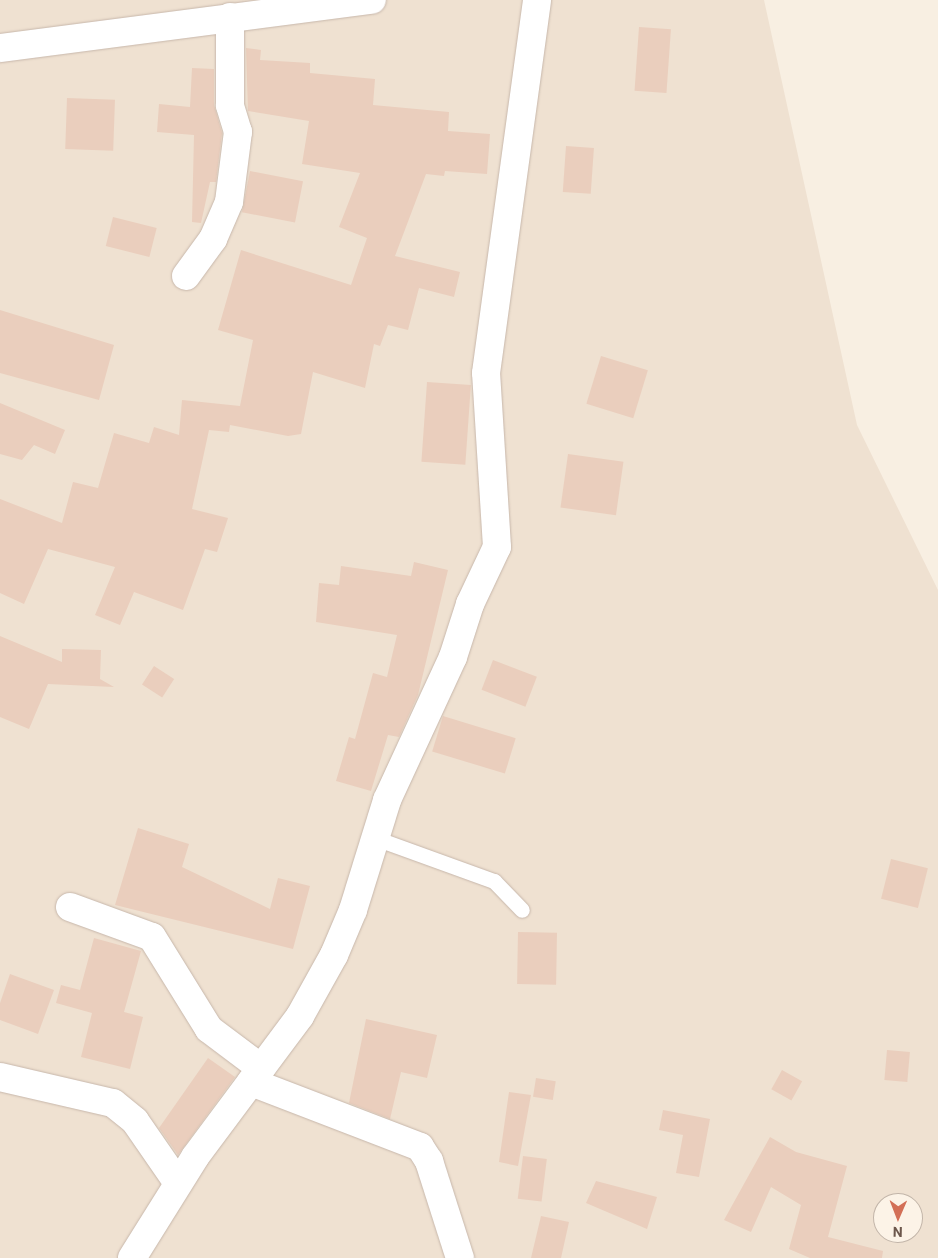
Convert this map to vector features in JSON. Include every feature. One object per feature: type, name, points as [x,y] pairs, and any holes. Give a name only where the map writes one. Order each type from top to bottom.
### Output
[{"type":"street","points":[[0,48],[372,0]]},
{"type":"street","points":[[137,1255],[178,1183],[300,1016],[334,956],[387,800],[453,657],[470,604],[497,547],[486,373],[537,0]]},
{"type":"street","points":[[186,276],[213,239],[229,202],[238,132],[230,105],[230,17]]},
{"type":"street","points":[[70,908],[130,925],[152,937],[209,1028],[256,1075],[420,1147],[429,1161],[460,1258]]},
{"type":"street","points":[[0,1078],[114,1103],[135,1121],[178,1183]]},
{"type":"lane","points":[[375,838],[488,878],[522,910]]},
{"type":"shaded area","points":[[0,0],[764,0],[857,425],[938,590],[938,1258],[0,1258]]},
{"type":"building","points":[[639,27],[671,29],[666,93],[635,91]]},
{"type":"building","points":[[246,48],[261,50],[260,60],[310,63],[310,73],[375,79],[373,105],[449,112],[448,131],[490,134],[487,174],[445,171],[444,176],[426,174],[395,256],[460,272],[454,297],[419,288],[408,330],[388,325],[380,346],[374,344],[365,388],[313,372],[301,434],[288,436],[230,425],[229,432],[209,430],[192,509],[228,518],[217,552],[205,549],[183,610],[134,592],[120,625],[95,615],[115,567],[48,549],[24,604],[0,593],[0,499],[62,523],[73,482],[98,488],[114,433],[149,443],[154,427],[179,435],[182,400],[240,406],[253,340],[218,330],[241,250],[351,285],[367,238],[339,227],[360,173],[302,164],[309,121],[248,111]]},
{"type":"building","points":[[192,68],[214,69],[214,105],[222,133],[216,182],[210,182],[201,223],[192,222],[194,135],[157,132],[159,104],[190,107]]},
{"type":"building","points":[[67,98],[115,100],[113,151],[65,149]]},
{"type":"building","points":[[566,146],[594,148],[591,194],[563,192]]},
{"type":"building","points":[[250,171],[303,181],[295,223],[242,212]]},
{"type":"building","points":[[113,217],[157,228],[149,257],[106,246]]},
{"type":"building","points":[[0,310],[114,345],[99,400],[0,373]]},
{"type":"building","points":[[601,356],[648,370],[633,418],[586,404]]},
{"type":"building","points":[[427,382],[471,385],[465,465],[421,462]]},
{"type":"building","points":[[0,403],[65,430],[55,454],[34,445],[22,460],[0,454]]},
{"type":"building","points":[[568,454],[623,462],[616,515],[560,507]]},
{"type":"building","points":[[414,562],[448,570],[418,695],[399,737],[388,735],[371,791],[336,781],[349,737],[355,739],[373,673],[387,677],[397,635],[316,622],[319,583],[339,585],[341,566],[411,576]]},
{"type":"building","points":[[0,636],[62,662],[62,649],[101,650],[100,679],[114,687],[48,684],[29,729],[0,717]]},
{"type":"building","points":[[493,660],[537,677],[525,707],[482,690]]},
{"type":"building","points":[[154,666],[174,679],[162,698],[142,684]]},
{"type":"building","points":[[443,716],[516,738],[505,774],[432,751]]},
{"type":"building","points":[[138,828],[189,844],[182,867],[270,909],[278,878],[310,886],[293,949],[115,905]]},
{"type":"building","points":[[891,859],[928,868],[918,908],[881,899]]},
{"type":"building","points":[[518,932],[557,933],[556,985],[517,984]]},
{"type":"building","points":[[94,938],[141,951],[124,1012],[143,1017],[130,1069],[81,1057],[92,1013],[56,1003],[61,985],[80,990]]},
{"type":"building","points":[[10,974],[54,990],[38,1034],[0,1020],[0,1003]]},
{"type":"building","points":[[366,1019],[437,1035],[427,1078],[401,1072],[390,1119],[349,1103]]},
{"type":"building","points":[[887,1050],[910,1052],[907,1082],[884,1080]]},
{"type":"building","points":[[208,1058],[235,1077],[178,1155],[159,1128]]},
{"type":"building","points":[[782,1070],[802,1081],[791,1100],[771,1089]]},
{"type":"building","points":[[536,1078],[556,1081],[553,1100],[533,1097]]},
{"type":"building","points":[[509,1092],[531,1095],[518,1166],[499,1162]]},
{"type":"building","points":[[663,1110],[710,1119],[699,1177],[676,1173],[683,1135],[659,1130]]},
{"type":"building","points":[[770,1137],[796,1152],[847,1166],[828,1237],[883,1251],[882,1258],[810,1258],[789,1249],[801,1205],[771,1187],[751,1232],[724,1220]]},
{"type":"building","points":[[523,1156],[547,1159],[542,1202],[518,1199]]},
{"type":"building","points":[[596,1181],[657,1197],[647,1229],[586,1203]]},
{"type":"building","points":[[541,1216],[569,1222],[561,1258],[531,1258]]}]
